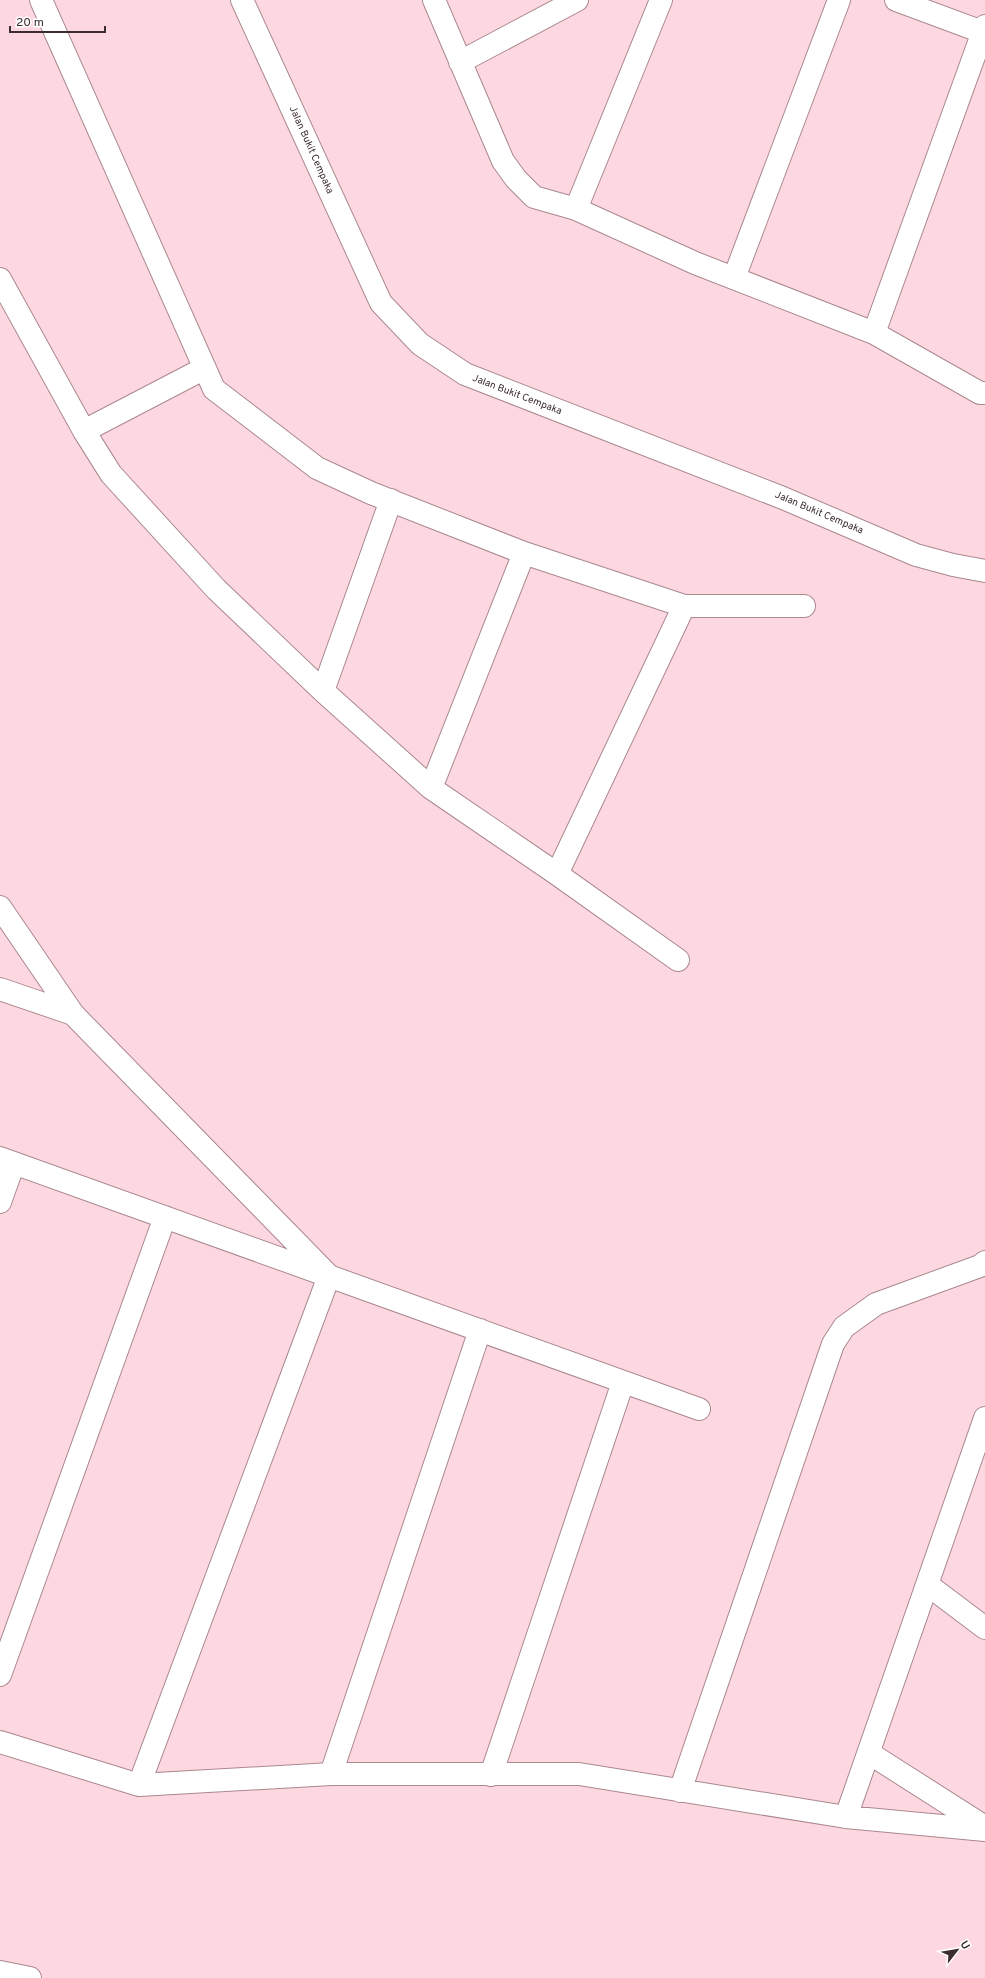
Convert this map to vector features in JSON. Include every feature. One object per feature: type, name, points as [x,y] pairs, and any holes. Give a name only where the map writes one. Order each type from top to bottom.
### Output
[{"type":"street","points":[[41,0],[214,389],[317,468],[391,500],[524,553],[684,606],[804,606]]},
{"type":"street","name":"Jalan Bukit Cempaka","points":[[242,0],[381,303],[420,344],[465,374],[783,498],[916,555],[953,565],[985,570]]},
{"type":"street","points":[[434,0],[503,161],[516,179],[534,196],[576,209],[695,263],[874,333],[980,393],[985,393]]},
{"type":"street","points":[[460,62],[577,0]]},
{"type":"street","points":[[576,209],[661,0]]},
{"type":"street","points":[[734,278],[839,0]]},
{"type":"street","points":[[874,333],[984,31],[896,0]]},
{"type":"street","points":[[0,279],[84,431],[111,474],[216,589],[323,691],[431,788],[678,960]]},
{"type":"street","points":[[84,431],[205,368]]},
{"type":"street","points":[[323,691],[391,500]]},
{"type":"street","points":[[431,788],[524,553]]},
{"type":"street","points":[[556,874],[684,606]]},
{"type":"street","points":[[0,907],[73,1014],[329,1276]]},
{"type":"street","points":[[0,990],[73,1014]]},
{"type":"street","points":[[0,1202],[7,1161],[699,1409]]},
{"type":"street","points":[[0,1675],[165,1217]]},
{"type":"street","points":[[680,1791],[833,1344],[844,1327],[876,1304],[983,1266]]},
{"type":"street","points":[[139,1785],[329,1276]]},
{"type":"street","points":[[331,1774],[480,1330]]},
{"type":"street","points":[[491,1775],[622,1382]]},
{"type":"street","points":[[846,1817],[928,1585],[981,1444],[985,1418]]},
{"type":"street","points":[[928,1585],[985,1628]]},
{"type":"street","points":[[0,1742],[139,1785],[331,1774],[579,1774],[846,1817],[985,1829]]},
{"type":"street","points":[[869,1753],[985,1829]]},
{"type":"street","points":[[0,1972],[30,1978]]}]
